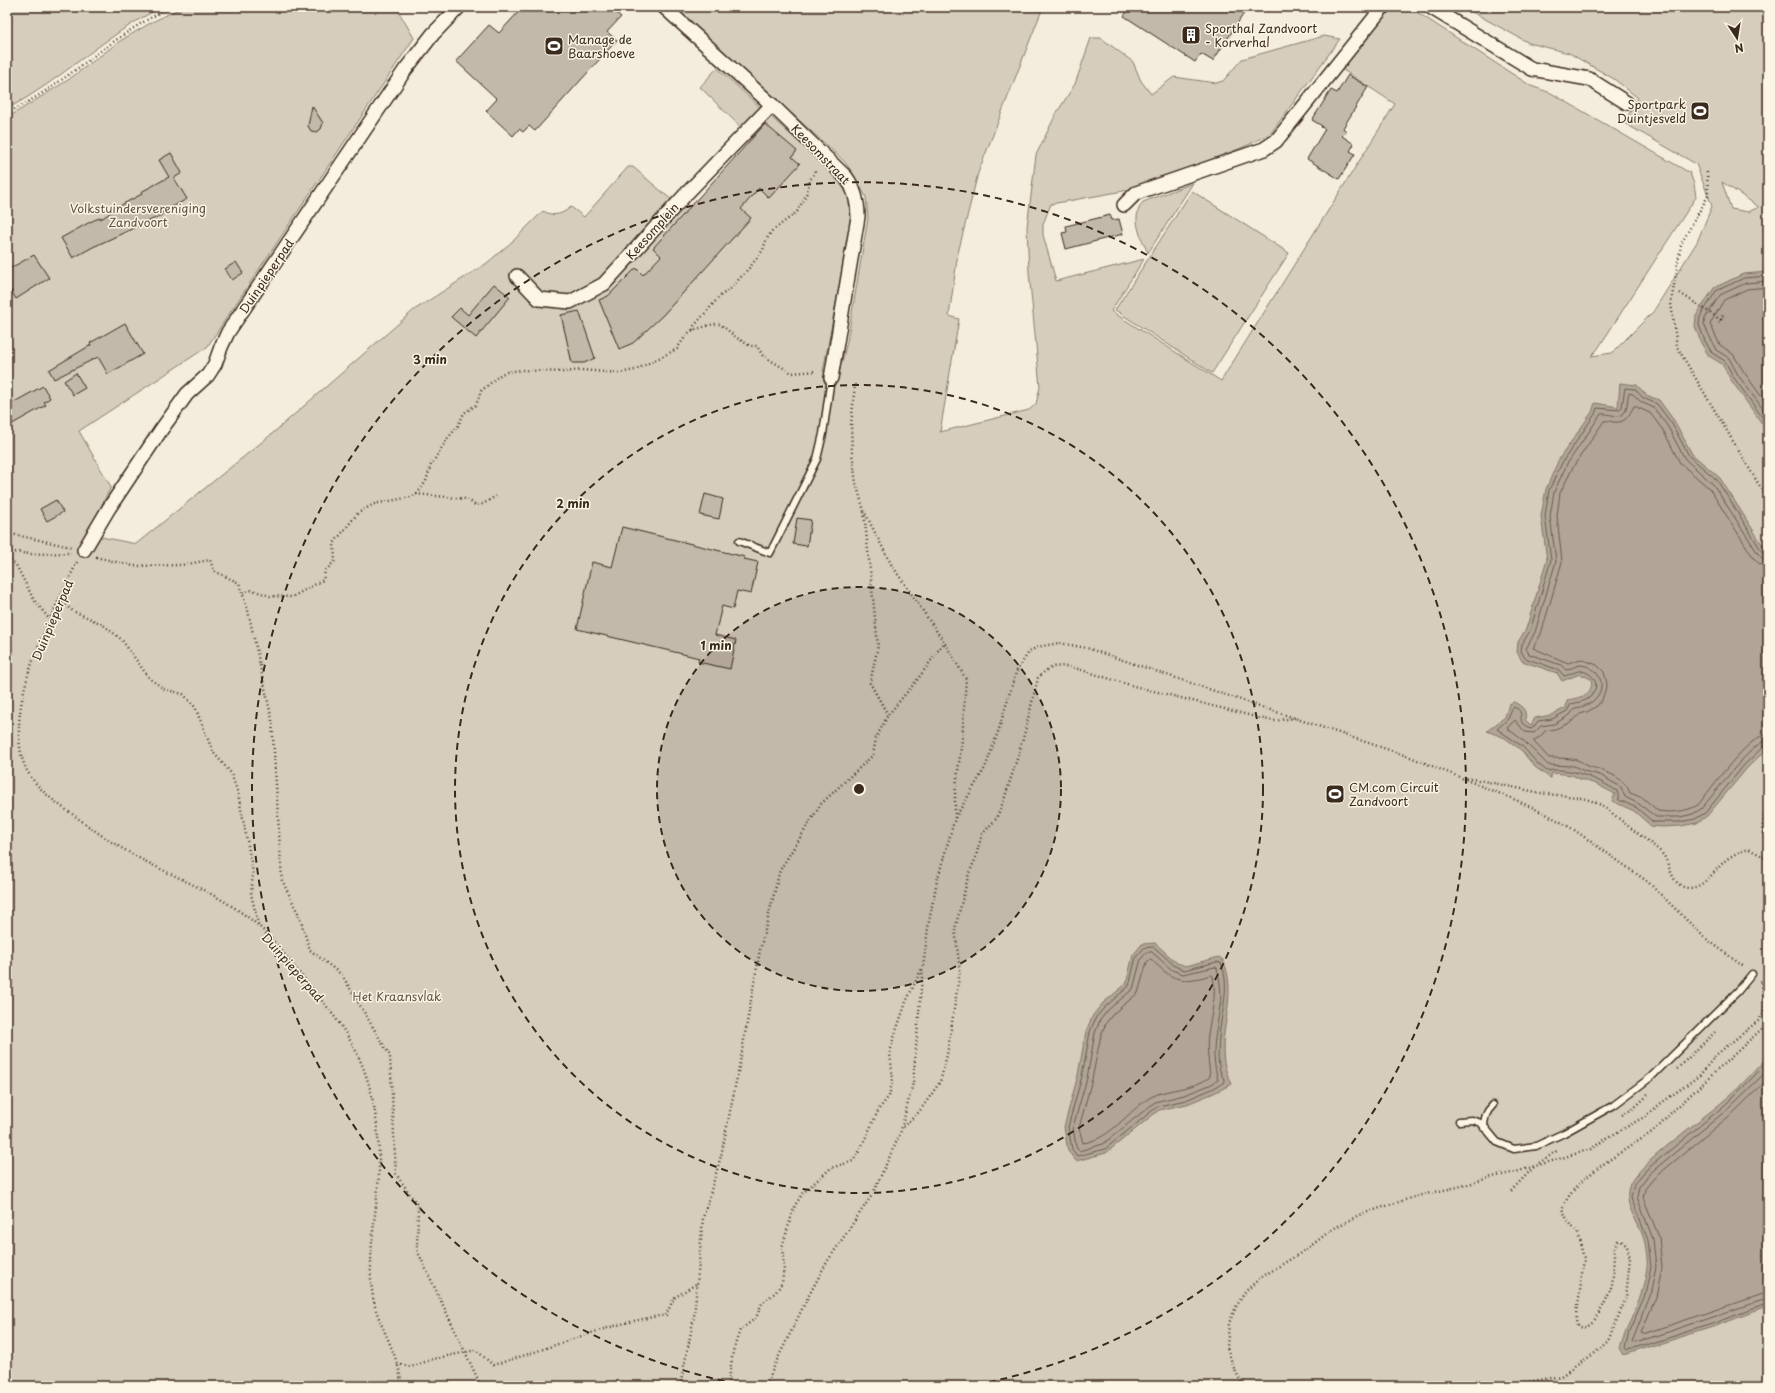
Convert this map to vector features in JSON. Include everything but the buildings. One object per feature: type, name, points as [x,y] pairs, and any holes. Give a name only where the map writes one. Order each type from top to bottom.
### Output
[{"type":"street","name":"Duinpieperpad","points":[[83,552],[109,508],[161,430],[187,394],[208,375],[215,364],[228,332],[405,70],[432,34],[459,7]]},
{"type":"street","name":"Keesomstraat","points":[[664,7],[772,106],[846,177],[852,185],[858,206],[858,217],[826,375]]},
{"type":"street","points":[[1124,204],[1136,193],[1264,149],[1276,141],[1383,7]]},
{"type":"street","points":[[1430,7],[1532,69],[1589,79],[1627,103]]},
{"type":"street","name":"Keesomplein","points":[[517,276],[539,299],[570,302],[604,284],[687,193],[772,106]]},
{"type":"lane","points":[[739,541],[770,553],[817,459],[823,434],[826,375]]},
{"type":"lane","points":[[1459,1122],[1472,1120],[1482,1124],[1497,1142],[1508,1147],[1520,1148],[1536,1146],[1584,1122],[1614,1105],[1651,1077],[1738,991],[1752,974]]},
{"type":"lane","points":[[1484,1128],[1484,1118],[1488,1110],[1493,1105]]},
{"type":"path","points":[[7,113],[58,82],[126,32],[151,16],[172,7]]},
{"type":"path","points":[[693,330],[694,326],[720,296],[730,289],[750,268],[763,250],[766,240],[772,231],[797,212],[806,195],[810,180],[814,174],[816,163]]},
{"type":"path","points":[[1707,172],[1708,196],[1681,244],[1671,303],[1677,347],[1768,500]]},
{"type":"path","points":[[1680,293],[1721,320]]},
{"type":"path","points":[[1718,324],[1724,313]]},
{"type":"path","points":[[416,494],[426,481],[431,464],[448,438],[458,426],[464,413],[476,405],[481,391],[501,374],[507,372],[521,370],[563,372],[582,370],[619,373],[635,370],[677,349],[687,334],[693,330],[714,324],[720,324],[737,338],[750,346],[757,346],[763,356],[771,362],[792,373],[826,375]]},
{"type":"path","points":[[855,384],[850,425],[856,483],[864,511],[878,646],[870,683],[888,715]]},
{"type":"path","points":[[243,592],[252,590],[270,596],[292,597],[323,580],[325,571],[335,562],[334,543],[358,513],[374,504],[416,494],[468,499],[475,505],[483,504],[496,496]]},
{"type":"path","points":[[864,511],[891,564],[944,642],[966,679],[962,740],[955,794],[955,818]]},
{"type":"path","points":[[7,533],[133,566],[181,565],[210,560],[214,571],[239,583],[243,592],[272,720],[282,880],[298,913],[310,950],[342,975],[390,1056],[396,1174],[418,1206],[417,1250],[481,1386]]},
{"type":"path","points":[[7,551],[30,554],[83,552]]},
{"type":"path","name":"Duinpieperpad","points":[[83,552],[41,639],[31,668],[20,710],[20,752],[24,764],[34,782],[47,796],[126,851],[205,890],[249,918],[273,941],[351,1039],[364,1068],[372,1093],[376,1124],[379,1164],[371,1264],[372,1290],[376,1310],[397,1364],[401,1380],[400,1386]]},
{"type":"path","points":[[7,558],[16,565],[34,600],[50,620]]},
{"type":"path","points":[[59,600],[73,612],[102,624],[122,640],[149,678],[164,689],[183,694],[195,707],[213,752],[231,773],[238,793],[253,872],[251,894],[259,928]]},
{"type":"path","points":[[680,1386],[694,1317],[703,1218],[721,1156],[760,950],[780,870],[820,804],[873,755],[876,738],[888,715],[918,679],[944,642]]},
{"type":"path","points":[[766,1386],[776,1362],[827,1262],[872,1195],[902,1127],[913,1084],[923,966],[929,921],[937,881],[955,818],[985,768],[1016,672],[1029,652],[1037,647],[1046,644],[1069,644],[1087,648],[1410,757],[1518,801],[1573,829],[1648,882],[1704,937],[1768,986]]},
{"type":"path","points":[[902,1127],[919,1112],[940,1082],[947,1055],[960,971],[955,929],[969,874],[975,860],[982,834],[996,819],[1004,800],[1022,743],[1040,675],[1053,667],[1064,666],[1264,719],[1274,721],[1298,718]]},
{"type":"path","points":[[1461,777],[1496,782],[1542,793],[1593,801],[1615,816],[1664,856],[1677,883],[1690,888],[1705,882],[1717,868],[1728,858],[1738,852],[1749,849],[1768,859]]},
{"type":"path","points":[[1768,810],[1764,816],[1762,831],[1768,838]]},
{"type":"path","points":[[728,1386],[733,1351],[740,1330],[756,1318],[762,1303],[776,1292],[782,1283],[784,1268],[782,1247],[795,1206],[804,1192],[831,1168],[853,1161],[859,1152],[879,1109],[889,1096],[893,1079],[890,1053],[893,1040],[906,1002],[923,966]]},
{"type":"path","points":[[1243,1386],[1226,1347],[1229,1323],[1245,1292],[1260,1278],[1307,1249],[1332,1230],[1359,1216],[1417,1196],[1516,1172],[1591,1149],[1607,1138],[1646,1116],[1700,1075],[1716,1055],[1758,1021],[1763,1015],[1766,1005],[1762,992],[1762,982]]},
{"type":"path","points":[[1506,1386],[1561,1376],[1595,1353],[1608,1341],[1626,1298],[1630,1258],[1627,1246],[1621,1241],[1618,1241],[1615,1246],[1610,1291],[1594,1322],[1584,1327],[1577,1325],[1576,1322],[1584,1258],[1577,1233],[1562,1209],[1566,1198],[1589,1176],[1614,1156],[1657,1128],[1671,1113],[1768,1023]]},
{"type":"path","points":[[397,1364],[410,1367],[433,1359],[476,1350],[493,1365],[604,1330],[646,1318],[666,1315],[674,1298],[697,1284]]},
{"type":"green space","points":[[7,7],[162,7],[122,30],[47,85],[7,109]]},
{"type":"green space","points":[[183,7],[396,7],[414,38],[207,347],[79,431],[111,487],[87,534],[136,544],[273,433],[414,310],[487,263],[513,241],[543,211],[551,214],[557,214],[564,212],[571,207],[584,217],[628,167],[633,167],[680,207],[713,209],[766,152],[700,87],[717,68],[813,155],[848,194],[853,214],[823,371],[826,374],[838,377],[847,342],[868,218],[866,197],[845,162],[675,7],[1043,7],[978,173],[958,253],[949,316],[959,319],[940,432],[1029,410],[1036,404],[1040,387],[1029,272],[1027,227],[1036,155],[1056,114],[1075,84],[1091,38],[1101,38],[1133,62],[1141,81],[1151,94],[1174,77],[1216,83],[1223,81],[1242,59],[1324,36],[1340,39],[1271,133],[1246,146],[1140,188],[1051,204],[1043,224],[1043,235],[1056,281],[1144,259],[1111,311],[1221,381],[1395,104],[1340,68],[1390,7],[1409,7],[1531,86],[1551,93],[1690,173],[1694,184],[1696,197],[1597,350],[1591,356],[1612,353],[1653,312],[1697,242],[1712,206],[1696,164],[1624,123],[1638,98],[1614,79],[1569,53],[1529,43],[1463,7],[1768,7],[1768,1386],[7,1386],[7,118],[68,80],[120,41],[152,22]],"holes":[[[1722,182],[1759,207],[1748,212],[1731,209]]]},
{"type":"green space","points":[[1193,183],[1148,253],[1138,228],[1137,214],[1139,208],[1143,202]]},
{"type":"green space","points":[[1192,191],[1289,253],[1212,373],[1115,310]]},
{"type":"water","points":[[1768,272],[1768,432],[1731,380],[1722,364],[1709,356],[1701,343],[1695,326],[1696,316],[1714,288],[1743,274]]},
{"type":"water","points":[[1620,383],[1637,385],[1646,395],[1659,400],[1675,422],[1692,454],[1720,478],[1767,552],[1768,748],[1748,767],[1707,816],[1697,823],[1681,826],[1651,826],[1634,811],[1612,801],[1615,794],[1596,784],[1572,775],[1552,773],[1550,778],[1535,767],[1520,749],[1505,738],[1487,731],[1505,717],[1509,704],[1514,702],[1522,707],[1525,711],[1525,720],[1531,725],[1535,718],[1551,715],[1566,708],[1567,700],[1581,697],[1591,689],[1591,679],[1580,674],[1562,681],[1557,673],[1522,661],[1517,652],[1518,642],[1526,629],[1547,560],[1541,516],[1546,489],[1559,459],[1592,412],[1595,403],[1618,407]]},
{"type":"water","points":[[1155,943],[1177,963],[1186,966],[1219,957],[1223,960],[1228,976],[1229,991],[1223,1053],[1226,1069],[1232,1084],[1187,1104],[1159,1110],[1106,1153],[1076,1161],[1068,1151],[1064,1127],[1078,1075],[1086,1031],[1093,1015],[1103,1003],[1126,984],[1133,955],[1142,944]]},
{"type":"water","points":[[1766,1058],[1768,1058],[1768,1306],[1719,1325],[1624,1355],[1620,1348],[1643,1289],[1647,1265],[1643,1236],[1628,1200],[1630,1184],[1635,1176],[1657,1154],[1727,1098]]},
{"type":"place","name":"Sporthal Zandvoort - Korverhal","points":[[1191,35]]},
{"type":"place","name":"Manage de Baarshoeve","points":[[554,46]]},
{"type":"place","name":"Sportpark Duintjesveld","points":[[1700,111]]},
{"type":"place","name":"CM.com Circuit Zandvoort","points":[[1335,794]]},
{"type":"park label","name":"Volkstuindersvereniging Zandvoort","points":[[138,215]]},
{"type":"park label","name":"Het Kraansvlak","points":[[397,996]]}]
